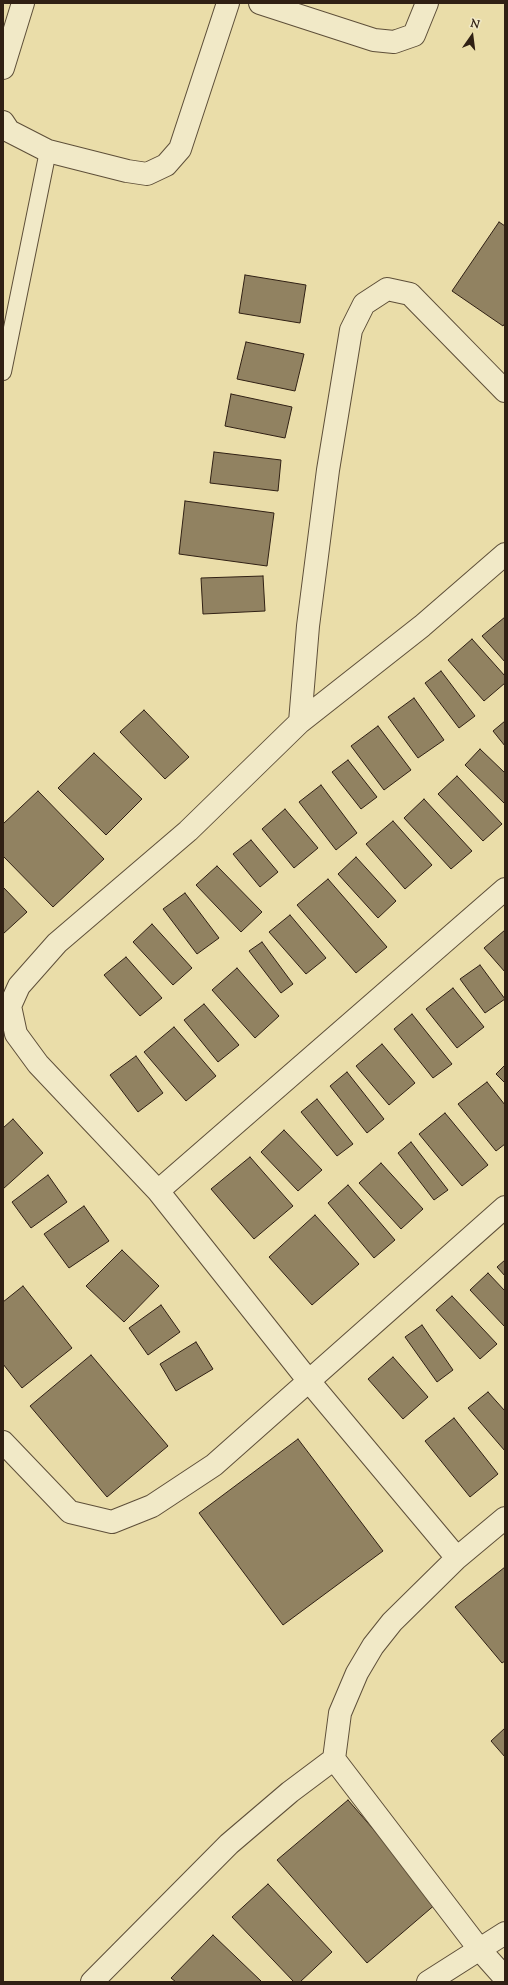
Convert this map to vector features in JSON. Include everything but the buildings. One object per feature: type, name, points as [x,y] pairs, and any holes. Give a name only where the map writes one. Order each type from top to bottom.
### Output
[{"type":"street","points":[[3,68],[23,3]]},
{"type":"street","points":[[3,122],[9,131],[48,151],[127,171],[147,174],[166,165],[180,149],[228,3]]},
{"type":"street","points":[[260,3],[374,40],[394,42],[414,35],[427,3]]},
{"type":"street","points":[[300,722],[308,626],[328,470],[351,330],[364,304],[387,289],[410,294],[505,391]]},
{"type":"street","points":[[457,1558],[308,1380],[158,1191],[38,1064],[16,1034],[10,1006],[19,986],[57,943],[188,831],[300,722],[422,626],[505,554]]},
{"type":"street","points":[[158,1191],[505,889]]},
{"type":"street","points":[[3,1442],[70,1512],[112,1522],[152,1506],[214,1465],[308,1380],[505,1207]]},
{"type":"street","points":[[505,1518],[457,1558],[392,1622],[373,1646],[357,1673],[340,1713],[334,1760],[480,1950],[505,1978]]},
{"type":"street","points":[[92,1982],[229,1844],[290,1792],[334,1760]]},
{"type":"street","points":[[428,1982],[505,1933]]},
{"type":"lane","points":[[3,372],[48,151]]}]
